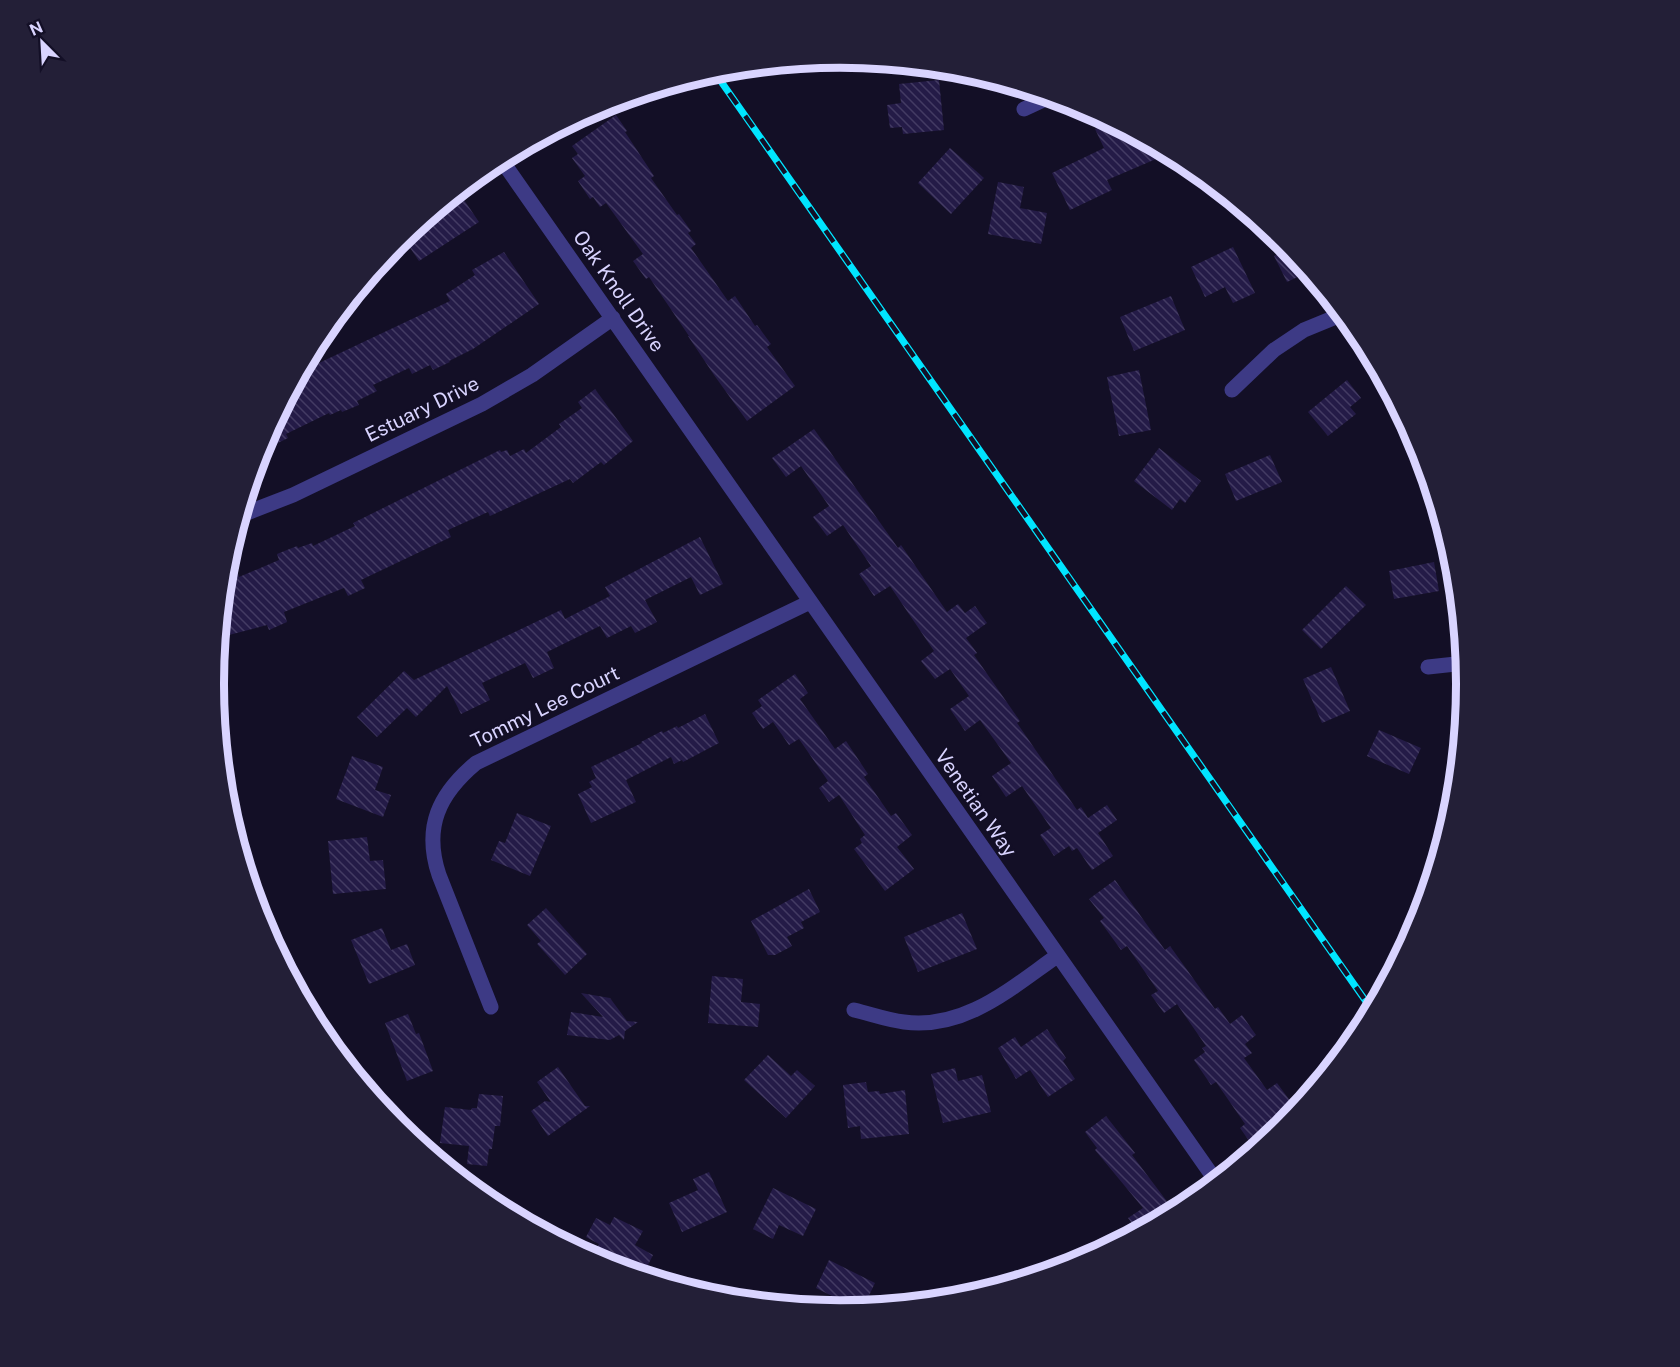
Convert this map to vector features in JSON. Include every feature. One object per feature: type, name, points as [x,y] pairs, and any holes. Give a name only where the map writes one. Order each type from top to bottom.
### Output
[{"type":"street","points":[[1024,109],[1041,101]]},
{"type":"street","name":"Oak Knoll Drive","points":[[506,166],[703,448]]},
{"type":"street","points":[[1232,390],[1274,350],[1304,330],[1335,317]]},
{"type":"street","name":"Estuary Drive","points":[[249,512],[293,495],[482,404],[532,375],[613,318]]},
{"type":"street","name":"Venetian Way","points":[[703,448],[1211,1175]]},
{"type":"street","name":"Tommy Lee Court","points":[[491,1007],[434,857],[433,832],[436,819],[453,784],[476,764],[810,602]]},
{"type":"street","points":[[1428,667],[1456,664]]},
{"type":"street","points":[[854,1010],[904,1022],[927,1023],[961,1017],[991,1003],[1058,956]]},
{"type":"building","points":[[939,80],[944,130],[903,134],[902,127],[890,128],[887,105],[901,103],[899,84]]},
{"type":"building","points":[[616,115],[654,176],[651,178],[691,231],[688,233],[696,244],[691,248],[728,301],[735,296],[755,326],[757,325],[771,344],[767,347],[795,386],[747,421],[649,277],[646,279],[633,261],[643,254],[606,203],[600,207],[593,197],[590,199],[578,181],[585,176],[572,158],[578,154],[572,146]]},
{"type":"building","points":[[1102,126],[1112,131],[1154,153],[1156,159],[1107,180],[1112,190],[1070,210],[1052,173],[1104,148],[1095,129]]},
{"type":"building","points":[[950,148],[984,178],[951,214],[918,183]]},
{"type":"building","points":[[998,182],[1024,187],[1020,208],[1047,213],[1041,244],[988,234]]},
{"type":"building","points":[[462,197],[479,222],[419,261],[408,244]]},
{"type":"building","points":[[1233,247],[1255,293],[1233,303],[1225,287],[1205,297],[1191,267]]},
{"type":"building","points":[[504,252],[539,304],[450,362],[433,370],[430,365],[412,374],[409,368],[373,385],[377,391],[357,401],[359,405],[342,412],[341,410],[330,415],[329,413],[286,434],[288,438],[272,446],[313,366],[450,301],[446,294],[475,275],[472,270]]},
{"type":"building","points":[[1280,253],[1301,275],[1287,282],[1274,256]]},
{"type":"building","points":[[1171,296],[1185,330],[1134,351],[1120,317]]},
{"type":"building","points":[[1139,370],[1151,430],[1119,436],[1107,377]]},
{"type":"building","points":[[1347,380],[1361,398],[1350,407],[1356,414],[1328,436],[1308,412]]},
{"type":"building","points":[[595,389],[633,441],[604,465],[601,462],[573,483],[570,479],[490,516],[488,512],[448,530],[451,537],[361,580],[365,588],[348,596],[344,588],[284,612],[287,622],[269,630],[267,625],[226,634],[236,565],[239,577],[279,560],[277,554],[297,546],[298,548],[312,543],[313,546],[355,526],[353,523],[500,450],[501,452],[507,450],[510,456],[524,449],[526,453],[561,427],[559,424],[582,408],[578,402]]},
{"type":"building","points":[[814,429],[898,548],[901,545],[947,612],[958,604],[965,613],[975,606],[987,623],[966,638],[977,653],[974,655],[1020,721],[1017,723],[1077,810],[1081,807],[1088,818],[1107,805],[1117,820],[1098,833],[1113,856],[1092,870],[1077,848],[1072,851],[1069,846],[1054,856],[1040,835],[1051,828],[1022,786],[1006,797],[992,776],[1011,763],[980,720],[965,731],[950,709],[969,696],[950,669],[935,679],[921,661],[934,651],[890,586],[874,596],[859,574],[871,566],[843,525],[827,536],[813,517],[829,506],[801,466],[786,477],[772,458]]},
{"type":"building","points":[[1159,448],[1201,481],[1185,503],[1180,499],[1172,510],[1134,481]]},
{"type":"building","points":[[1270,455],[1282,482],[1236,501],[1225,474]]},
{"type":"building","points":[[700,537],[723,584],[700,595],[691,577],[645,600],[657,622],[635,633],[631,626],[607,638],[600,626],[547,652],[554,668],[533,678],[525,663],[482,683],[490,700],[461,714],[447,686],[416,717],[407,708],[377,737],[357,717],[404,671],[414,680],[561,610],[565,619],[610,596],[605,587]]},
{"type":"building","points":[[1434,562],[1439,591],[1394,599],[1389,571]]},
{"type":"building","points":[[1346,586],[1366,605],[1321,649],[1302,630]]},
{"type":"building","points":[[1331,667],[1350,711],[1322,723],[1303,679]]},
{"type":"building","points":[[795,674],[808,693],[800,699],[835,749],[846,741],[868,774],[864,777],[891,816],[896,813],[912,835],[897,847],[914,869],[885,891],[854,849],[862,843],[860,839],[865,835],[839,795],[829,802],[819,788],[828,781],[799,739],[789,745],[773,722],[763,729],[752,713],[762,706],[758,700]]},
{"type":"building","points":[[705,714],[719,743],[683,762],[682,760],[674,764],[671,757],[626,780],[636,802],[591,823],[578,794],[592,787],[589,782],[596,778],[591,767],[662,731],[663,733],[677,726],[678,728]]},
{"type":"building","points":[[1379,730],[1421,748],[1409,774],[1367,756]]},
{"type":"building","points":[[352,756],[383,767],[375,790],[391,795],[383,817],[336,799]]},
{"type":"building","points":[[517,813],[551,826],[530,876],[491,860],[499,841],[505,843]]},
{"type":"building","points":[[367,837],[370,861],[383,860],[386,889],[333,894],[328,841]]},
{"type":"building","points":[[1115,880],[1165,950],[1170,946],[1215,1009],[1218,1007],[1230,1024],[1242,1015],[1256,1035],[1245,1044],[1252,1053],[1244,1058],[1267,1090],[1277,1083],[1291,1102],[1280,1110],[1282,1113],[1250,1143],[1240,1128],[1245,1124],[1216,1082],[1211,1085],[1194,1060],[1205,1052],[1202,1048],[1206,1046],[1177,1004],[1164,1013],[1151,995],[1158,991],[1127,946],[1121,950],[1100,921],[1104,918],[1089,899]]},
{"type":"building","points":[[809,889],[820,912],[801,922],[804,928],[787,937],[792,946],[775,955],[768,955],[751,921]]},
{"type":"building","points":[[546,908],[587,954],[565,975],[537,944],[541,941],[527,925]]},
{"type":"building","points":[[962,913],[977,949],[918,972],[904,937]]},
{"type":"building","points":[[382,928],[391,950],[407,944],[415,965],[369,984],[351,940]]},
{"type":"building","points":[[712,976],[743,979],[741,1002],[760,1004],[758,1027],[708,1023]]},
{"type":"building","points":[[581,993],[610,998],[627,1021],[638,1022],[625,1031],[624,1040],[619,1035],[610,1040],[567,1035],[571,1012],[603,1017]]},
{"type":"building","points":[[408,1014],[416,1034],[419,1033],[433,1071],[407,1081],[385,1023]]},
{"type":"building","points":[[1047,1029],[1066,1058],[1063,1061],[1075,1079],[1048,1097],[1030,1070],[1016,1079],[998,1048],[1015,1037],[1021,1047]]},
{"type":"building","points":[[768,1055],[791,1076],[797,1070],[815,1086],[786,1118],[744,1080]]},
{"type":"building","points":[[558,1067],[585,1106],[590,1106],[548,1136],[531,1111],[545,1101],[551,1102],[537,1082]]},
{"type":"building","points":[[955,1068],[958,1081],[982,1075],[991,1112],[943,1123],[931,1074]]},
{"type":"building","points":[[866,1082],[868,1092],[879,1091],[880,1094],[905,1090],[909,1134],[861,1139],[860,1126],[848,1128],[843,1085]]},
{"type":"building","points":[[479,1094],[503,1096],[500,1126],[495,1126],[487,1166],[467,1164],[469,1146],[440,1143],[445,1107],[471,1110],[477,1108]]},
{"type":"building","points":[[1106,1116],[1135,1153],[1132,1155],[1169,1204],[1133,1225],[1128,1218],[1143,1208],[1095,1150],[1097,1148],[1085,1132]]},
{"type":"building","points":[[709,1172],[727,1212],[682,1232],[669,1203],[698,1190],[693,1179]]},
{"type":"building","points":[[773,1188],[816,1209],[803,1236],[779,1225],[773,1239],[753,1229]]},
{"type":"building","points":[[614,1217],[643,1231],[635,1245],[653,1255],[646,1268],[596,1249],[599,1244],[586,1237],[596,1218],[610,1225]]},
{"type":"building","points":[[829,1260],[875,1283],[868,1299],[840,1300],[816,1288]]},
{"type":"railway","points":[[719,79],[1367,1002]]}]
